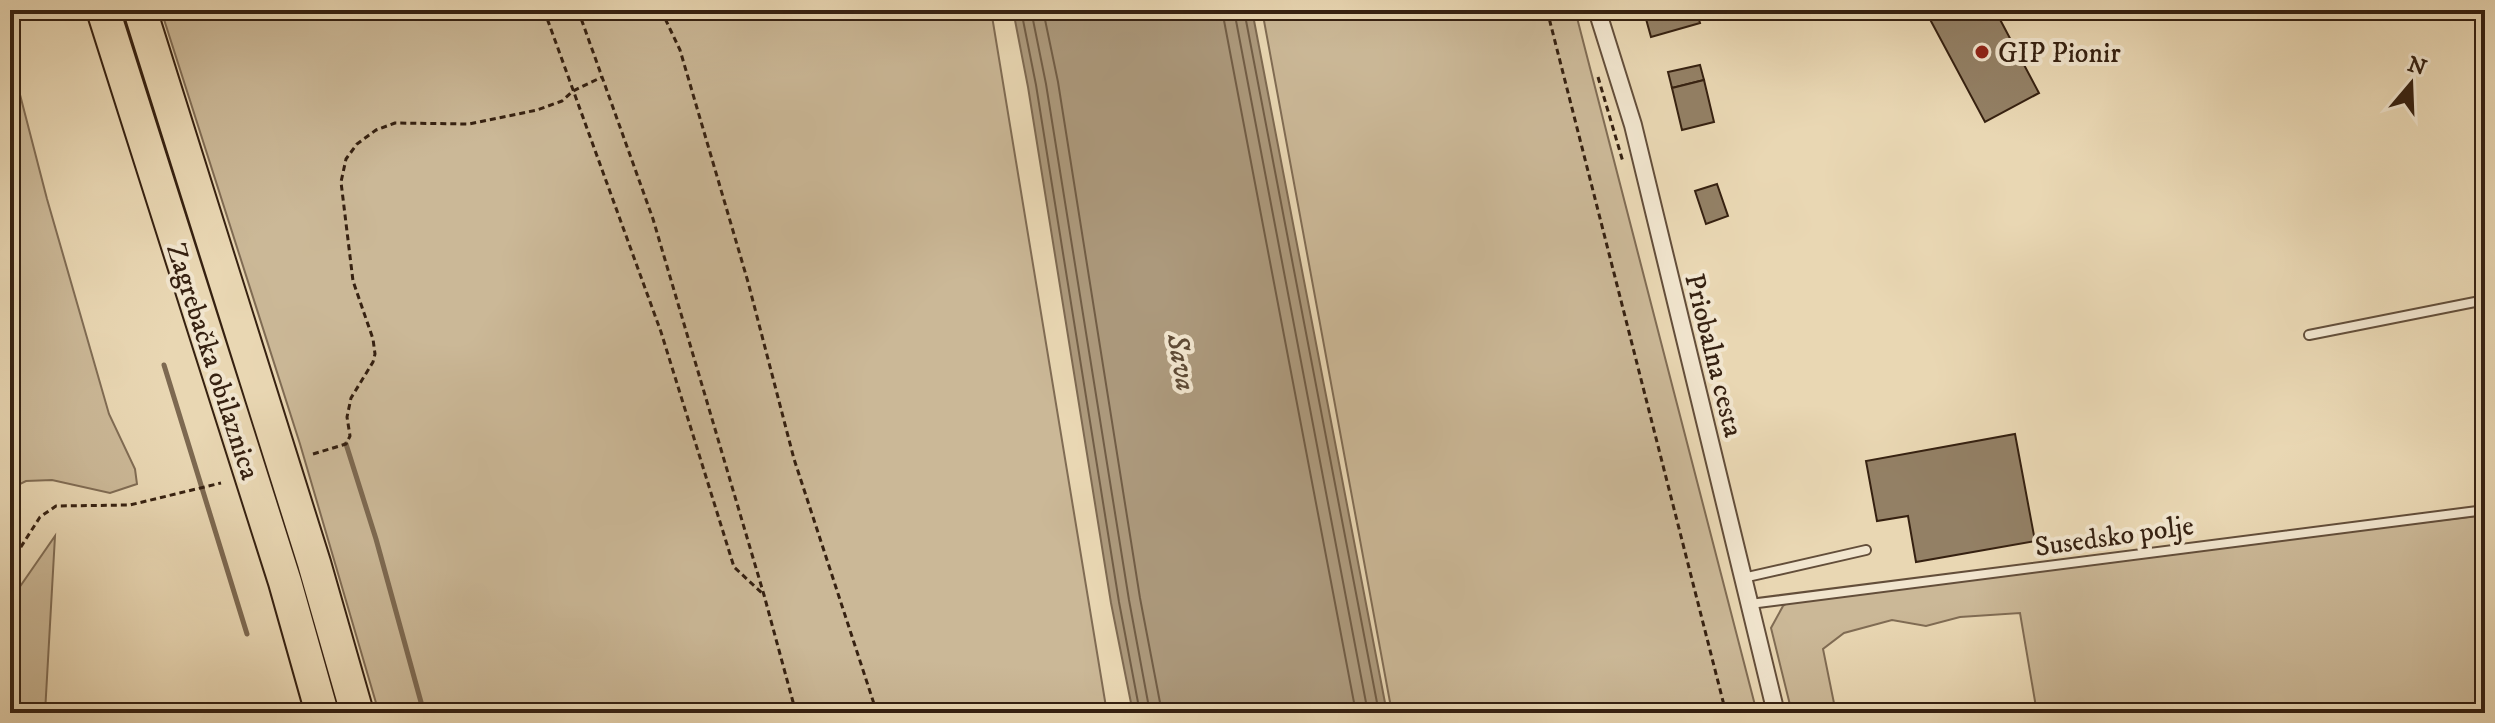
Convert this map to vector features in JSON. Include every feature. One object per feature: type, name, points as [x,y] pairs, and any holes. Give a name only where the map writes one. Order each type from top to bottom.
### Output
[{"type":"highway","name":"Zagrebačka obilaznica","points":[[103,10],[280,567],[322,713]]},
{"type":"highway","name":"Zagrebačka obilaznica","points":[[140,10],[310,548],[357,713]]},
{"type":"street","name":"Priobalna cesta","points":[[1597,10],[1633,125],[1776,713]]},
{"type":"lane","points":[[2309,335],[2485,300]]},
{"type":"lane","name":"Susedsko polje","points":[[1749,604],[2485,510]]},
{"type":"lane","points":[[1743,578],[1866,550]]},
{"type":"path","points":[[544,10],[661,332],[734,567],[764,595]]},
{"type":"path","points":[[578,10],[653,219],[796,713]]},
{"type":"path","points":[[661,10],[684,64],[748,282],[794,459],[877,713]]},
{"type":"path","points":[[1547,10],[1726,713]]},
{"type":"path","points":[[313,454],[346,444],[350,436],[347,417],[351,398],[375,354],[373,339],[353,281],[341,182],[346,159],[357,144],[376,130],[395,123],[469,124],[537,110],[562,101],[573,91],[602,77]]},
{"type":"path","points":[[10,564],[40,517],[56,506],[130,505],[160,495],[221,483]]},
{"type":"path","points":[[10,646],[12,713]]},
{"type":"shaded area","points":[[161,10],[991,10],[1107,713],[379,713],[300,444]]},
{"type":"shaded area","points":[[1262,10],[1575,10],[1757,713],[1392,713]]},
{"type":"shaded area","points":[[10,56],[47,199],[109,414],[135,469],[137,484],[110,493],[52,480],[26,481],[10,489]]},
{"type":"shaded area","points":[[2485,515],[2485,713],[2037,713],[2020,613],[1960,617],[1926,626],[1892,620],[1844,633],[1823,649],[1836,713],[1792,713],[1771,628],[1783,606],[1795,597]]},
{"type":"shaded area","points":[[55,536],[45,713],[10,713],[10,601]]},
{"type":"water","name":"Sava","points":[[1013,10],[1252,10],[1387,713],[1133,713],[1111,603]]},
{"type":"building","points":[[1643,10],[1679,10],[1646,19]]},
{"type":"building","points":[[1679,10],[1696,10],[1700,23],[1651,37],[1646,19]]},
{"type":"building","name":"GIP Pionir","points":[[1925,10],[1995,10],[2039,93],[1985,122]]},
{"type":"building","points":[[1700,65],[1704,80],[1672,88],[1668,72]]},
{"type":"building","points":[[1704,80],[1714,122],[1682,130],[1672,88]]},
{"type":"building","points":[[1717,184],[1728,216],[1706,224],[1695,191]]},
{"type":"building","points":[[2015,434],[2035,541],[1916,562],[1908,516],[1877,521],[1866,461]]},
{"type":"waterway","points":[[164,365],[247,634]]},
{"type":"waterway","points":[[346,444],[424,713]]},
{"type":"place","name":"GIP Pionir","points":[[1982,52]]}]
